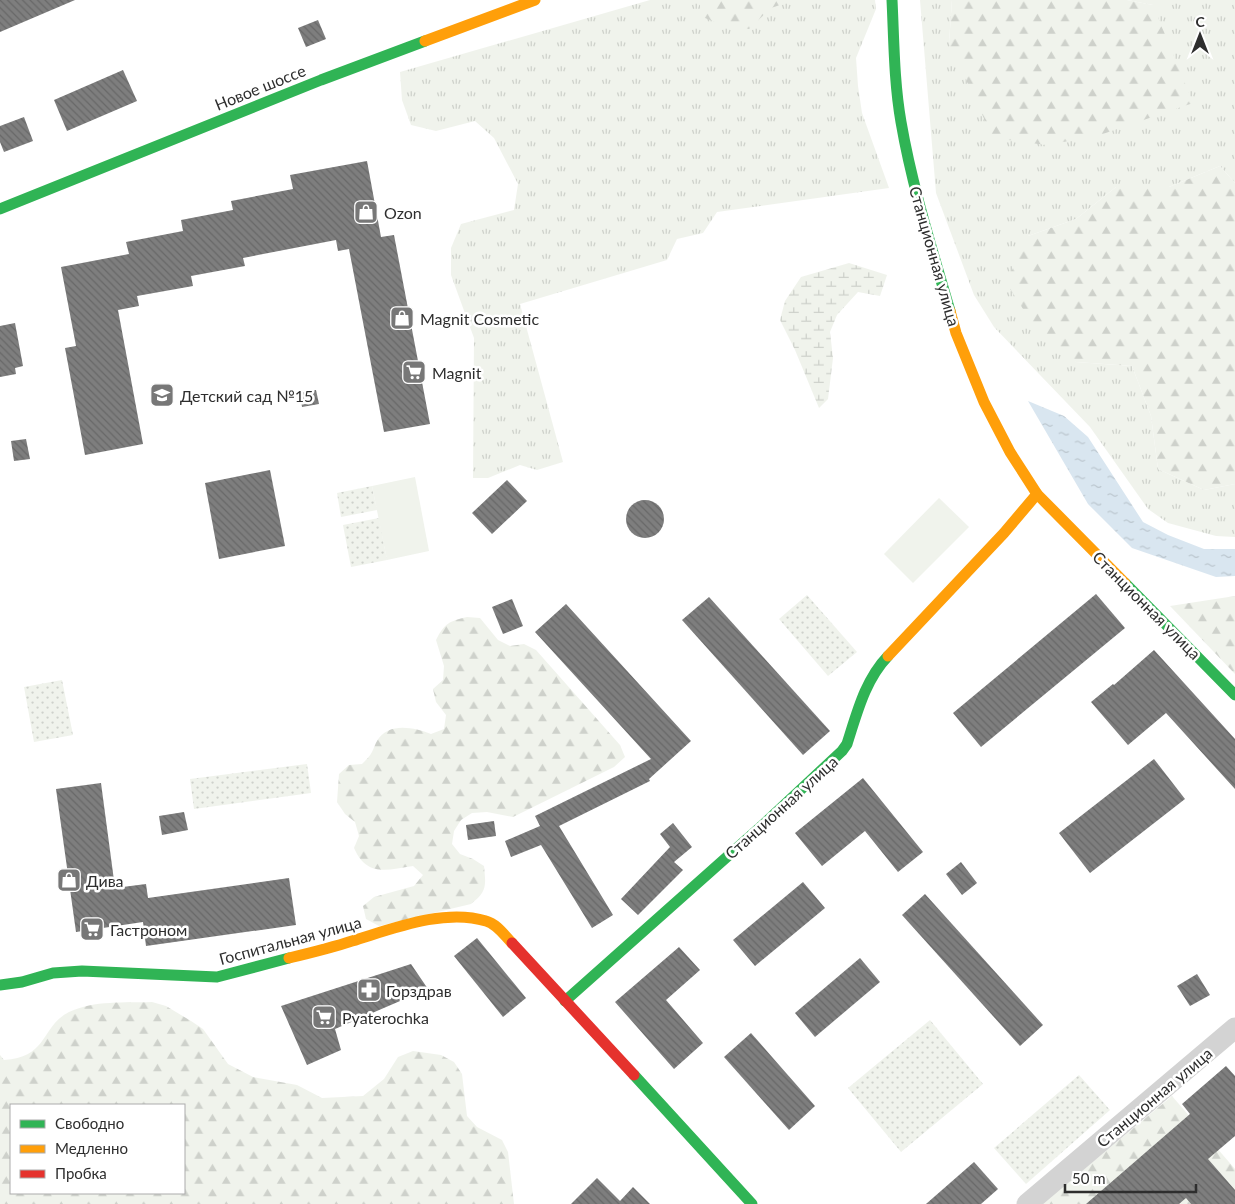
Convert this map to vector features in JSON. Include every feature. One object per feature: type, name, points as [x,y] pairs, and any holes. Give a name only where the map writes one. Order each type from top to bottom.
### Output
[{"type":"street","name":"Новое шоссе","points":[[0,209],[321,80],[535,0]]},
{"type":"street","name":"Станционная улица","points":[[892,0],[900,122],[917,197],[956,333],[984,402],[1010,452],[1037,494],[1235,695]]},
{"type":"street","name":"Станционная улица","points":[[565,1001],[765,824],[842,752],[847,744],[864,691],[879,665],[1004,533],[1037,494]]},
{"type":"street","name":"Госпитальная улица","points":[[0,985],[22,982],[53,973],[82,971],[217,977],[330,948],[414,922],[462,916],[487,921],[496,926],[565,1001]]},
{"type":"street","points":[[565,1001],[752,1204]]},
{"type":"street","name":"Станционная улица","points":[[1027,1204],[1235,1028]]},
{"type":"green space","points":[[650,0],[875,0],[876,9],[856,58],[858,86],[862,113],[889,188],[717,212],[703,233],[677,239],[667,260],[520,304],[563,462],[537,470],[520,465],[488,478],[473,478],[474,338],[451,275],[451,248],[461,224],[514,210],[518,184],[494,138],[475,121],[436,131],[411,125],[402,100],[400,72]]},
{"type":"green space","points":[[700,0],[795,0],[771,8],[749,29],[725,26],[700,16]]},
{"type":"green space","points":[[920,0],[952,0],[949,43],[1153,5],[1127,0],[1235,0],[1235,183],[1220,166],[1169,187],[1116,187],[1076,219],[1028,236],[1076,362],[1132,366],[1151,416],[1158,469],[1204,490],[1235,484],[1235,537],[1216,536],[1168,523],[1148,509],[1090,427],[994,327],[974,295],[936,193]]},
{"type":"green space","points":[[952,0],[1127,0],[1153,5],[1193,103],[1097,136],[1046,145],[993,138],[949,43]]},
{"type":"green space","points":[[1220,166],[1235,183],[1235,484],[1204,490],[1158,469],[1151,416],[1132,366],[1076,362],[1035,327],[1006,283],[1028,236],[1076,219],[1116,187],[1169,187]]},
{"type":"green space","points":[[849,263],[887,275],[880,296],[858,292],[837,315],[830,332],[833,358],[828,399],[819,408],[795,350],[780,320],[785,301],[801,277]]},
{"type":"green space","points":[[415,477],[429,551],[387,560],[372,486]]},
{"type":"green space","points":[[372,486],[377,510],[341,517],[337,493]]},
{"type":"green space","points":[[939,498],[969,527],[913,583],[884,554]]},
{"type":"green space","points":[[379,518],[387,560],[351,567],[343,525]]},
{"type":"green space","points":[[807,595],[857,652],[828,676],[779,619]]},
{"type":"green space","points":[[1235,596],[1235,674],[1170,606]]},
{"type":"green space","points":[[467,617],[480,618],[498,640],[510,646],[524,644],[536,650],[620,745],[625,757],[614,767],[513,817],[487,812],[472,813],[461,820],[454,831],[452,844],[460,854],[484,866],[485,884],[480,896],[471,904],[379,926],[366,919],[363,906],[374,897],[414,886],[423,875],[413,866],[386,870],[378,869],[365,864],[359,857],[354,848],[359,836],[355,822],[345,814],[337,802],[339,774],[349,765],[362,764],[371,754],[377,741],[388,731],[409,728],[431,734],[444,729],[446,715],[436,702],[433,689],[443,680],[444,666],[436,640],[448,624]]},
{"type":"green space","points":[[62,680],[73,735],[34,742],[24,687]]},
{"type":"green space","points":[[307,764],[311,793],[194,809],[190,779]]},
{"type":"green space","points":[[152,1002],[166,1006],[203,1029],[228,1064],[253,1077],[297,1085],[322,1098],[363,1096],[384,1079],[398,1057],[413,1051],[441,1055],[454,1062],[462,1074],[467,1116],[477,1127],[502,1140],[508,1152],[514,1204],[0,1204],[0,1055],[4,1060],[19,1058],[29,1053],[37,1047],[53,1025],[69,1012],[99,1004]]},
{"type":"green space","points":[[930,1020],[983,1084],[901,1152],[848,1088]]},
{"type":"green space","points":[[1079,1075],[1110,1110],[1026,1184],[994,1148]]},
{"type":"green space","points":[[1172,1096],[1235,1169],[1235,1204],[1042,1204]]},
{"type":"water","points":[[1028,401],[1064,416],[1088,437],[1143,522],[1168,535],[1204,549],[1235,549],[1235,576],[1216,577],[1132,548],[1088,504]]},
{"type":"building","points":[[0,0],[75,0],[0,32]]},
{"type":"building","points":[[318,20],[326,39],[306,47],[298,28]]},
{"type":"building","points":[[123,70],[137,101],[67,131],[54,100]]},
{"type":"building","points":[[24,117],[33,141],[4,152],[0,142],[0,126]]},
{"type":"building","points":[[367,161],[381,237],[394,235],[430,424],[384,432],[349,249],[338,251],[336,240],[243,258],[245,266],[191,276],[193,286],[137,296],[139,306],[118,310],[143,444],[85,455],[65,348],[76,346],[61,267],[129,254],[126,242],[183,231],[181,220],[233,210],[231,201],[293,189],[290,175]]},
{"type":"building","points":[[15,323],[23,366],[15,368],[16,374],[0,377],[0,326]]},
{"type":"building","points":[[316,390],[319,404],[302,407],[300,393]]},
{"type":"building","points":[[26,439],[30,459],[14,461],[11,441]]},
{"type":"building","points":[[270,470],[285,546],[219,559],[205,483]]},
{"type":"building","points":[[507,480],[527,501],[492,534],[472,513]]},
{"type":"building","points":[[645,500],[658,506],[664,519],[658,532],[645,538],[632,532],[626,519],[632,506]]},
{"type":"building","points":[[1096,594],[1125,628],[981,747],[953,713]]},
{"type":"building","points":[[709,597],[830,731],[803,755],[682,620]]},
{"type":"building","points":[[512,599],[523,626],[503,634],[492,607]]},
{"type":"building","points":[[566,604],[691,741],[649,779],[650,781],[559,826],[613,915],[592,928],[541,845],[511,857],[505,841],[540,826],[535,816],[651,759],[535,632]]},
{"type":"building","points":[[1154,650],[1235,739],[1235,789],[1166,713],[1128,745],[1091,702],[1114,685]]},
{"type":"building","points":[[1154,759],[1185,799],[1090,873],[1059,833]]},
{"type":"building","points":[[863,778],[923,852],[898,872],[865,831],[822,866],[795,833]]},
{"type":"building","points":[[101,783],[115,888],[146,884],[148,898],[289,878],[296,925],[146,946],[143,922],[76,932],[56,789]]},
{"type":"building","points":[[184,812],[188,830],[162,835],[159,816]]},
{"type":"building","points":[[494,821],[496,836],[468,840],[466,825]]},
{"type":"building","points":[[673,823],[692,847],[674,862],[683,870],[638,915],[621,899],[670,847],[660,834]]},
{"type":"building","points":[[961,862],[977,883],[962,895],[946,874]]},
{"type":"building","points":[[803,882],[825,908],[755,966],[733,940]]},
{"type":"building","points":[[925,894],[1043,1025],[1020,1046],[902,915]]},
{"type":"building","points":[[477,938],[526,998],[503,1017],[454,956]]},
{"type":"building","points":[[679,947],[700,970],[666,1000],[703,1043],[674,1069],[615,1002]]},
{"type":"building","points":[[860,958],[880,982],[815,1037],[795,1013]]},
{"type":"building","name":"Pyaterochka","points":[[411,964],[428,989],[335,1029],[341,1050],[307,1065],[281,1006]]},
{"type":"building","points":[[1197,974],[1210,995],[1190,1006],[1177,986]]},
{"type":"building","points":[[751,1033],[815,1106],[789,1130],[724,1057]]},
{"type":"building","points":[[1226,1066],[1235,1076],[1235,1136],[1208,1159],[1235,1190],[1235,1204],[1191,1204],[1186,1198],[1179,1204],[1086,1204],[1190,1114],[1182,1104]]},
{"type":"building","points":[[974,1162],[998,1189],[981,1204],[926,1204]]},
{"type":"building","points":[[597,1178],[620,1201],[633,1187],[650,1204],[571,1204]]},
{"type":"traffic: fast","points":[[892,0],[896,77],[901,122],[929,241],[950,311]]},
{"type":"traffic: fast","points":[[0,209],[321,80],[425,41]]},
{"type":"traffic: fast","points":[[1125,583],[1235,695]]},
{"type":"traffic: fast","points":[[565,1001],[765,823],[842,751],[847,744],[858,709],[868,686],[880,665],[888,656]]},
{"type":"traffic: fast","points":[[0,985],[22,982],[53,973],[82,971],[217,977],[289,958]]},
{"type":"traffic: fast","points":[[634,1075],[752,1204]]},
{"type":"traffic: slow","points":[[425,41],[535,0]]},
{"type":"traffic: slow","points":[[950,311],[956,333],[984,402],[1010,452],[1037,494],[1125,583]]},
{"type":"traffic: slow","points":[[888,656],[1004,533],[1037,494]]},
{"type":"traffic: slow","points":[[289,958],[436,918],[470,918],[490,922],[512,943]]},
{"type":"traffic: jam","points":[[512,943],[634,1075]]},
{"type":"place","name":"Ozon","points":[[366,212]]},
{"type":"place","name":"Magnit Cosmetic","points":[[402,318]]},
{"type":"place","name":"Magnit","points":[[414,372]]},
{"type":"place","name":"Детский сад №15","points":[[162,395]]},
{"type":"place","name":"Дива","points":[[69,880]]},
{"type":"place","name":"Гастроном","points":[[92,929]]},
{"type":"place","name":"Горздрав","points":[[369,990]]},
{"type":"place","name":"Pyaterochka","points":[[324,1017]]}]
